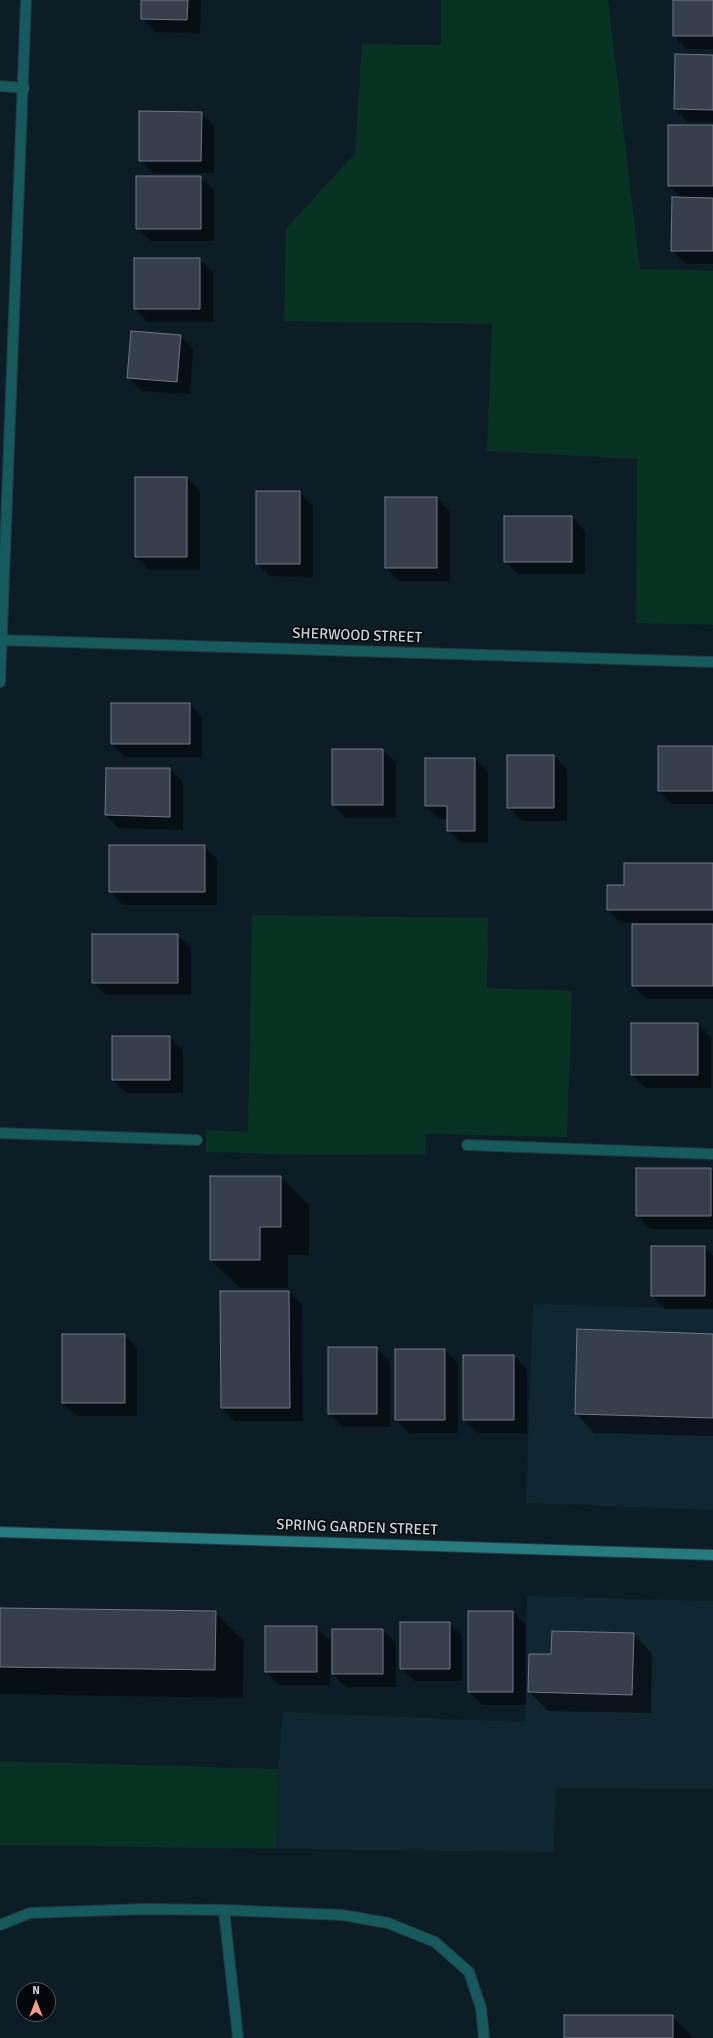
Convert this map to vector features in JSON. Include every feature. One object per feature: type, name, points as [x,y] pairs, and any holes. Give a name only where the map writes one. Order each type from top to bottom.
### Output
[{"type":"main road","name":"SPRING GARDEN STREET","points":[[0,1532],[713,1555]]},
{"type":"street","points":[[0,682],[0,640],[24,88],[26,0]]},
{"type":"street","points":[[0,86],[24,88]]},
{"type":"street","name":"SHERWOOD STREET","points":[[0,640],[713,662]]},
{"type":"street","points":[[0,1133],[196,1140]]},
{"type":"street","points":[[467,1144],[713,1154]]},
{"type":"street","points":[[0,1925],[30,1913],[144,1909],[224,1910],[342,1916],[388,1923],[434,1942],[469,1972],[482,2008],[484,2038]]},
{"type":"street","points":[[224,1910],[238,2038]]},
{"type":"shaded area","points":[[533,1304],[713,1309],[713,1510],[526,1503]]},
{"type":"shaded area","points":[[527,1596],[713,1601],[713,1789],[556,1788],[553,1852],[276,1849],[278,1769],[283,1712],[525,1722]]},
{"type":"green space","points":[[441,0],[608,0],[640,269],[713,271],[713,625],[636,623],[637,459],[487,451],[492,324],[284,321],[286,229],[355,153],[362,44],[441,45]]},
{"type":"green space","points":[[252,915],[488,918],[487,988],[572,991],[567,1137],[426,1134],[425,1154],[321,1155],[206,1152],[206,1130],[248,1132]]},
{"type":"green space","points":[[0,1761],[278,1769],[276,1849],[0,1845]]},
{"type":"building","points":[[141,0],[188,0],[187,20],[141,19]]},
{"type":"building","points":[[673,0],[713,0],[713,36],[673,36]]},
{"type":"building","points":[[675,54],[713,55],[713,110],[674,109]]},
{"type":"building","points":[[139,111],[202,112],[201,161],[139,161]]},
{"type":"building","points":[[668,125],[713,125],[713,186],[668,186]]},
{"type":"building","points":[[136,176],[201,176],[201,229],[136,229]]},
{"type":"building","points":[[672,197],[713,198],[713,251],[671,251]]},
{"type":"building","points":[[134,258],[200,258],[200,309],[134,309]]},
{"type":"building","points":[[131,331],[181,335],[177,382],[127,378]]},
{"type":"building","points":[[135,477],[187,477],[187,557],[135,557]]},
{"type":"building","points":[[256,491],[300,491],[300,564],[256,564]]},
{"type":"building","points":[[385,497],[437,497],[437,568],[385,568]]},
{"type":"building","points":[[504,516],[572,516],[572,562],[504,562]]},
{"type":"building","points":[[111,703],[190,703],[190,744],[111,744]]},
{"type":"building","points":[[658,746],[713,746],[713,791],[658,791]]},
{"type":"building","points":[[332,749],[383,749],[383,805],[332,805]]},
{"type":"building","points":[[507,755],[554,755],[554,808],[507,808]]},
{"type":"building","points":[[425,758],[475,758],[475,831],[447,831],[447,806],[425,806]]},
{"type":"building","points":[[106,768],[170,768],[170,817],[105,815]]},
{"type":"building","points":[[109,845],[205,845],[205,892],[109,892]]},
{"type":"building","points":[[624,863],[713,863],[713,910],[607,910],[607,885],[624,885]]},
{"type":"building","points":[[632,924],[713,924],[713,986],[632,986]]},
{"type":"building","points":[[92,934],[178,934],[178,983],[92,983]]},
{"type":"building","points":[[631,1023],[698,1023],[698,1075],[631,1075]]},
{"type":"building","points":[[112,1036],[170,1036],[170,1080],[112,1080]]},
{"type":"building","points":[[636,1168],[711,1168],[711,1216],[636,1216]]},
{"type":"building","points":[[210,1176],[281,1176],[281,1227],[260,1227],[260,1260],[210,1260]]},
{"type":"building","points":[[651,1246],[705,1246],[705,1296],[651,1296]]},
{"type":"building","points":[[220,1291],[289,1291],[290,1408],[221,1408]]},
{"type":"building","points":[[577,1329],[713,1334],[713,1418],[575,1414]]},
{"type":"building","points":[[62,1334],[125,1334],[125,1403],[62,1403]]},
{"type":"building","points":[[328,1347],[377,1347],[377,1414],[328,1414]]},
{"type":"building","points":[[395,1349],[445,1349],[445,1420],[395,1420]]},
{"type":"building","points":[[463,1355],[514,1355],[514,1420],[463,1420]]},
{"type":"building","points":[[0,1608],[216,1611],[215,1670],[0,1667]]},
{"type":"building","points":[[468,1611],[513,1611],[513,1692],[468,1692]]},
{"type":"building","points":[[400,1622],[450,1622],[450,1669],[400,1669]]},
{"type":"building","points":[[265,1626],[317,1626],[317,1672],[265,1672]]},
{"type":"building","points":[[332,1629],[383,1629],[383,1674],[332,1674]]},
{"type":"building","points":[[552,1631],[634,1633],[632,1695],[528,1692],[529,1654],[551,1654]]},
{"type":"building","points":[[564,2015],[673,2015],[673,2038],[564,2038]]}]
